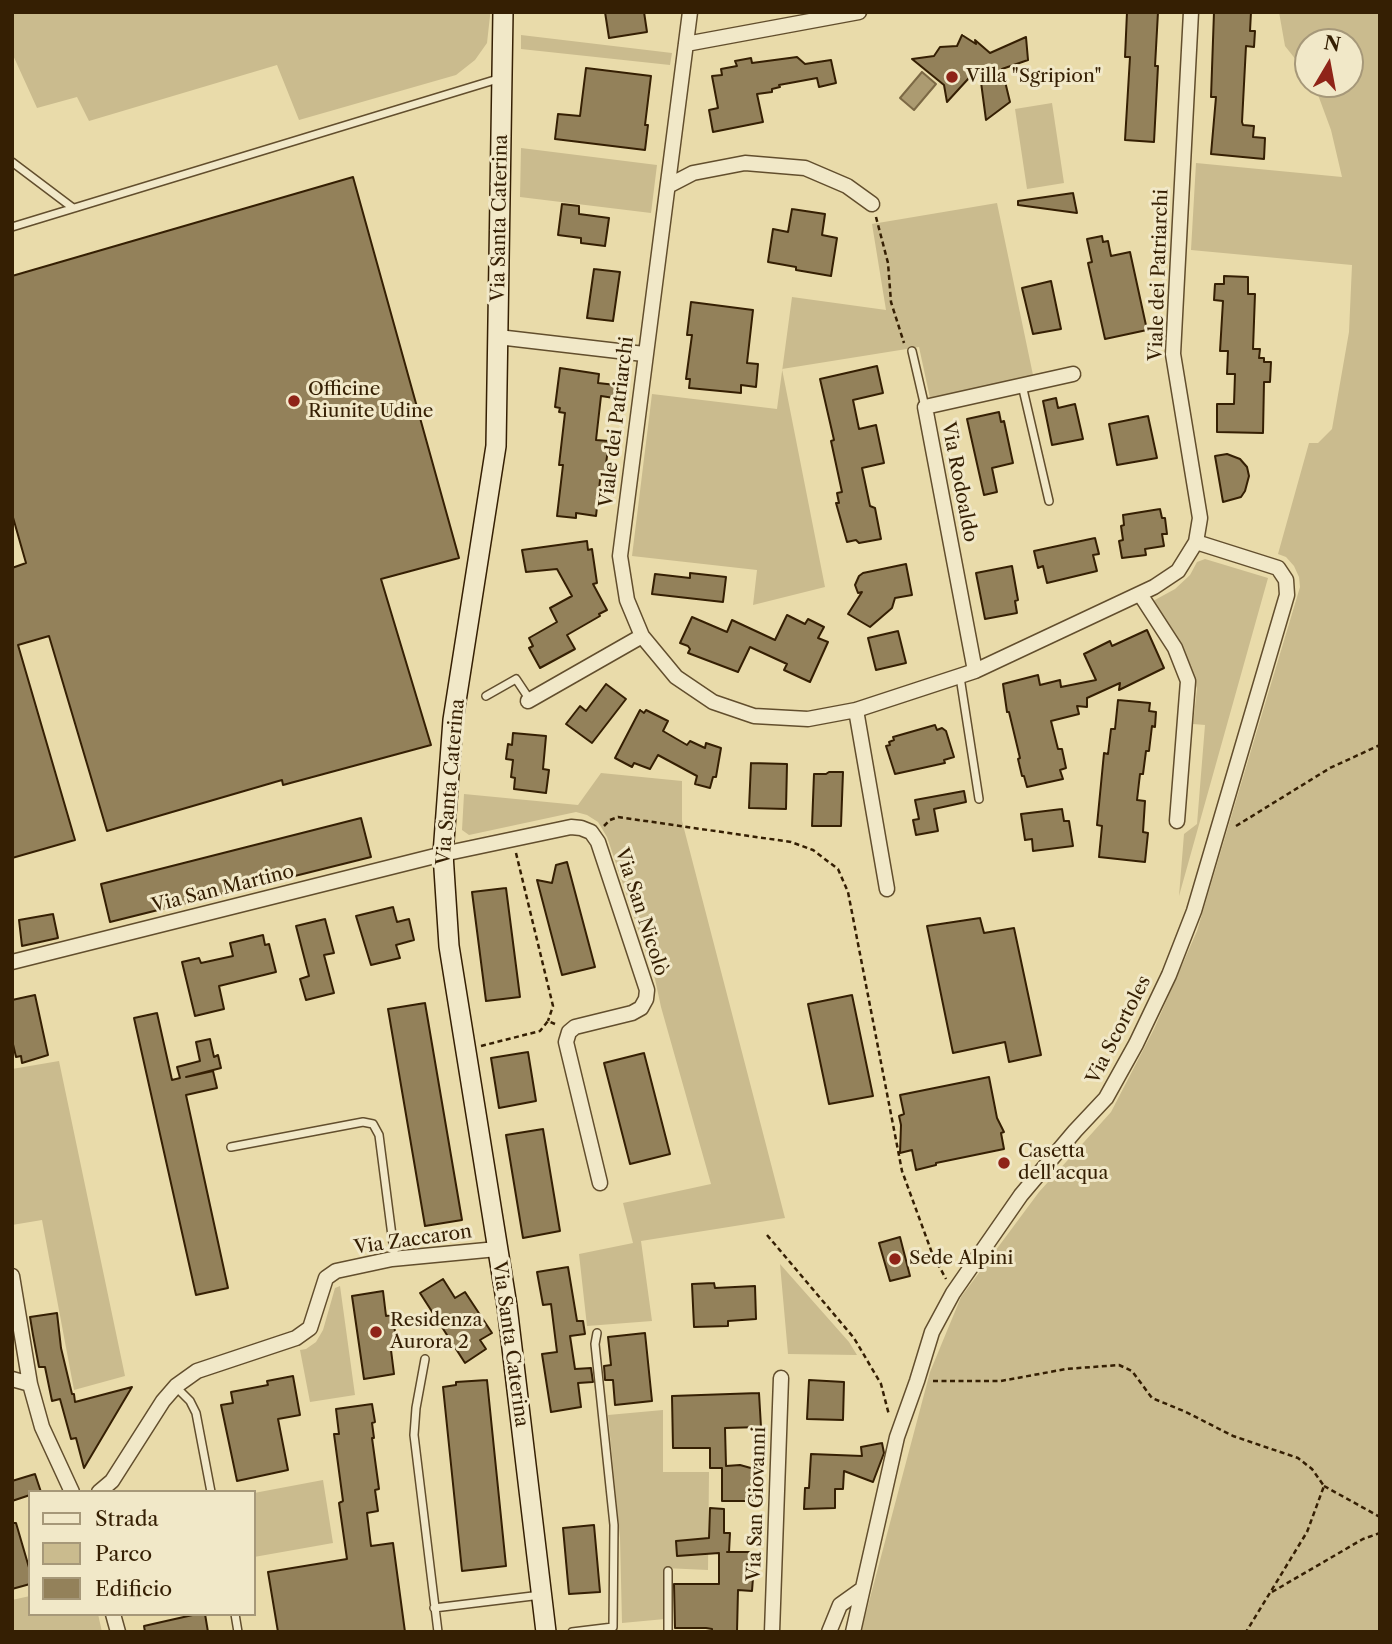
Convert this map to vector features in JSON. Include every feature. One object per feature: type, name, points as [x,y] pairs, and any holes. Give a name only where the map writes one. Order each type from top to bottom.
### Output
[{"type":"street","name":"Via Santa Caterina","points":[[503,12],[496,446],[453,720],[443,854],[449,946],[507,1306],[546,1632]]},
{"type":"street","name":"Viale dei Patriarchi","points":[[690,12],[620,556],[627,600],[642,636],[676,677],[713,702],[754,716],[808,719],[856,710],[975,671],[1140,594],[1178,571],[1196,542],[1200,518],[1173,354],[1191,12]]},
{"type":"street","points":[[686,44],[859,12]]},
{"type":"street","points":[[668,186],[693,173],[745,163],[805,168],[847,186],[872,204]]},
{"type":"street","points":[[498,337],[644,354]]},
{"type":"street","name":"Via Rodoaldo","points":[[975,671],[925,407],[1073,374]]},
{"type":"street","name":"Via Scortoles","points":[[853,1632],[897,1437],[918,1381],[932,1332],[953,1293],[1021,1195],[1106,1098],[1169,975],[1194,911],[1287,595],[1286,580],[1278,568],[1196,542]]},
{"type":"street","points":[[1140,594],[1175,648],[1188,681],[1177,821]]},
{"type":"street","points":[[529,700],[642,636]]},
{"type":"street","points":[[856,710],[887,889]]},
{"type":"street","name":"Via San Nicolò","points":[[443,854],[571,827],[591,832],[598,842],[647,990],[641,1008],[632,1013],[575,1027],[569,1032]]},
{"type":"street","name":"Via San Martino","points":[[12,962],[443,854]]},
{"type":"street","points":[[569,1032],[567,1052],[600,1183]]},
{"type":"street","name":"Via Zaccaron","points":[[102,1490],[112,1482],[163,1401],[176,1386],[197,1371],[296,1338],[310,1328],[326,1278],[336,1271],[396,1259],[498,1249]]},
{"type":"street","points":[[12,1276],[30,1384],[42,1427],[71,1490]]},
{"type":"street","name":"Via San Giovanni","points":[[772,1632],[781,1378]]},
{"type":"street","points":[[12,1379],[30,1384]]},
{"type":"street","points":[[829,1632],[840,1605],[861,1590]]},
{"type":"lane","points":[[12,227],[502,77]]},
{"type":"lane","points":[[12,162],[74,208]]},
{"type":"lane","points":[[912,351],[925,407]]},
{"type":"lane","points":[[1022,384],[1049,501]]},
{"type":"lane","points":[[960,677],[979,799]]},
{"type":"lane","points":[[486,696],[516,679],[529,700]]},
{"type":"lane","points":[[231,1147],[363,1122],[373,1124],[379,1135],[396,1259]]},
{"type":"lane","points":[[572,1632],[613,1627],[614,1525],[595,1344],[597,1333]]},
{"type":"lane","points":[[425,1359],[414,1435],[438,1632]]},
{"type":"lane","points":[[176,1386],[191,1401],[196,1413],[211,1490]]},
{"type":"lane","points":[[668,1571],[668,1632]]},
{"type":"lane","points":[[434,1608],[542,1595]]},
{"type":"path","points":[[872,204],[888,263],[895,318],[904,345],[912,351]]},
{"type":"path","points":[[1219,829],[1237,826],[1330,768],[1380,746]]},
{"type":"path","points":[[598,842],[604,826],[618,817],[791,842],[813,850],[838,869],[848,892],[902,1171],[932,1253],[953,1293]]},
{"type":"path","points":[[464,1050],[540,1031],[548,1021],[553,1006],[513,839]]},
{"type":"path","points":[[548,1021],[569,1032]]},
{"type":"path","points":[[767,1235],[854,1338],[881,1384],[897,1437]]},
{"type":"path","points":[[918,1381],[1001,1381],[1066,1369],[1119,1365],[1132,1371],[1152,1398],[1233,1436],[1298,1458],[1312,1469],[1324,1486],[1380,1517]]},
{"type":"path","points":[[1246,1632],[1307,1532],[1324,1486]]},
{"type":"path","points":[[1272,1592],[1363,1539],[1380,1533]]},
{"type":"green space","points":[[12,12],[490,12],[490,16],[487,43],[475,60],[456,75],[299,120],[277,65],[89,121],[77,97],[37,108],[12,53]]},
{"type":"green space","points":[[1279,12],[1380,12],[1380,1632],[861,1632],[930,1372],[961,1297],[1039,1192],[1111,1112],[1154,1029],[1197,931],[1300,587],[1294,566],[1286,557],[1278,554],[1309,443],[1318,443],[1332,429],[1349,332],[1352,265],[1191,250],[1196,163],[1342,177],[1331,130],[1319,98],[1364,98],[1364,28],[1294,28],[1294,57],[1285,46]]},
{"type":"green space","points":[[521,35],[672,53],[670,65],[521,49]]},
{"type":"green space","points":[[1052,103],[1064,183],[1027,189],[1015,109]]},
{"type":"green space","points":[[521,148],[657,165],[651,213],[520,197]]},
{"type":"green space","points":[[997,203],[1033,375],[930,398],[919,347],[782,369],[792,297],[886,310],[872,224]]},
{"type":"green space","points":[[782,370],[825,587],[753,605],[757,570],[632,556],[652,394],[777,409]]},
{"type":"green space","points":[[1205,559],[1268,578],[1179,896],[1184,834],[1197,824],[1205,725],[1193,724],[1197,689],[1193,675],[1180,642],[1153,601],[1175,589],[1190,575],[1197,562]]},
{"type":"green space","points":[[601,773],[682,781],[682,821],[785,1218],[641,1241],[652,1321],[587,1326],[579,1254],[633,1243],[623,1203],[711,1184],[655,979],[607,837],[598,822],[576,812],[469,835],[462,830],[464,794],[578,805]]},
{"type":"green space","points":[[59,1061],[125,1376],[74,1390],[42,1220],[12,1225],[12,1069]]},
{"type":"green space","points":[[780,1264],[849,1342],[857,1355],[788,1354]]},
{"type":"green space","points":[[340,1286],[355,1395],[310,1402],[300,1350],[316,1342],[323,1330],[335,1288]]},
{"type":"green space","points":[[663,1410],[663,1472],[709,1472],[708,1570],[664,1568],[665,1619],[622,1623],[620,1538],[608,1415]]},
{"type":"green space","points":[[323,1480],[333,1543],[256,1557],[256,1493]]},
{"type":"green space","points":[[28,1596],[28,1616],[98,1616],[102,1632],[12,1632],[12,1600]]},
{"type":"shaded area","points":[[922,72],[936,84],[914,110],[900,98]]},
{"type":"building","points":[[605,12],[644,12],[647,32],[609,38]]},
{"type":"building","points":[[1127,12],[1158,12],[1154,142],[1125,140],[1130,57],[1125,57]]},
{"type":"building","points":[[1214,12],[1251,12],[1250,31],[1255,31],[1254,47],[1246,46],[1242,122],[1243,125],[1254,126],[1253,137],[1265,138],[1264,159],[1211,154],[1216,97],[1211,97]]},
{"type":"building","name":"Villa \"Sgripion\"","points":[[962,35],[976,44],[975,40],[990,53],[1026,37],[1028,60],[1002,69],[1010,102],[986,120],[979,67],[947,102],[944,85],[912,59],[934,56],[940,47],[957,46]]},
{"type":"building","points":[[797,57],[805,64],[831,60],[836,83],[819,87],[817,78],[779,85],[780,87],[772,89],[772,92],[757,94],[763,122],[713,132],[709,110],[718,108],[712,76],[722,75],[721,69],[737,66],[735,61],[751,58],[752,63]]},
{"type":"building","points":[[586,68],[651,76],[645,150],[555,139],[558,114],[580,116]]},
{"type":"building","points":[[353,177],[459,558],[381,579],[431,745],[283,785],[282,780],[107,831],[49,636],[18,645],[75,840],[12,858],[12,568],[26,563],[12,514],[12,276]]},
{"type":"building","points":[[1073,193],[1077,213],[1018,205],[1018,201]]},
{"type":"building","points":[[562,204],[579,206],[579,214],[609,218],[605,246],[581,243],[581,238],[558,235]]},
{"type":"building","points":[[792,209],[825,214],[822,235],[837,238],[831,276],[768,262],[773,229],[788,232]]},
{"type":"building","points":[[1102,236],[1103,242],[1108,241],[1111,256],[1130,252],[1147,330],[1105,339],[1088,263],[1092,262],[1087,239]]},
{"type":"building","points":[[594,269],[620,272],[613,321],[587,318]]},
{"type":"building","points":[[1224,276],[1248,277],[1248,294],[1255,294],[1253,349],[1260,349],[1259,358],[1264,358],[1264,362],[1271,362],[1270,382],[1264,382],[1263,433],[1217,432],[1217,404],[1234,404],[1235,374],[1227,374],[1228,351],[1220,351],[1223,301],[1214,300],[1215,284],[1224,284]]},
{"type":"building","points":[[1051,281],[1061,329],[1033,334],[1022,288]]},
{"type":"building","points":[[691,302],[753,310],[747,363],[758,364],[756,387],[741,385],[741,393],[689,388],[690,379],[686,379],[692,335],[687,335]]},
{"type":"building","points":[[877,366],[883,393],[853,400],[859,429],[876,425],[884,463],[862,468],[870,506],[875,508],[881,539],[847,542],[836,503],[839,503],[837,493],[842,492],[820,379]]},
{"type":"building","points":[[560,368],[599,374],[598,383],[616,385],[614,398],[601,396],[596,440],[609,441],[605,472],[601,472],[596,516],[576,513],[576,518],[557,516],[565,413],[559,412],[560,408],[555,407]]},
{"type":"building","points":[[1056,398],[1058,408],[1075,404],[1083,439],[1052,445],[1043,401]]},
{"type":"building","points":[[999,412],[1001,422],[1004,421],[1013,463],[992,468],[997,492],[984,495],[967,419]]},
{"type":"building","points":[[1148,416],[1157,458],[1117,465],[1109,424]]},
{"type":"building","points":[[1227,454],[1240,459],[1247,467],[1249,476],[1241,497],[1223,502],[1215,456]]},
{"type":"building","points":[[1160,509],[1162,518],[1165,518],[1167,534],[1162,534],[1164,546],[1145,549],[1146,555],[1122,558],[1119,541],[1123,540],[1123,515]]},
{"type":"building","points":[[1095,538],[1099,554],[1093,555],[1097,571],[1047,583],[1043,566],[1038,568],[1034,551]]},
{"type":"building","points":[[587,541],[588,550],[592,549],[597,583],[593,584],[607,610],[567,635],[575,649],[540,668],[529,648],[533,646],[529,638],[557,622],[550,608],[572,596],[557,569],[526,572],[522,550]]},
{"type":"building","points":[[906,564],[912,595],[895,598],[892,608],[870,627],[848,614],[862,592],[858,593],[855,585],[859,576]]},
{"type":"building","points":[[1012,566],[1018,600],[1015,601],[1017,613],[985,619],[976,573]]},
{"type":"building","points":[[690,573],[726,577],[723,602],[652,594],[655,574],[690,578]]},
{"type":"building","points":[[787,615],[805,624],[808,619],[824,627],[818,638],[828,642],[810,682],[784,670],[787,664],[750,647],[738,672],[688,653],[688,646],[680,643],[692,617],[727,632],[732,620],[775,640]]},
{"type":"building","points":[[1147,630],[1164,668],[1119,690],[1120,683],[1087,698],[1087,707],[1077,706],[1079,714],[1051,721],[1066,768],[1060,770],[1063,779],[1027,787],[1007,712],[1003,684],[1038,675],[1040,685],[1060,680],[1061,687],[1096,680],[1084,654],[1110,641],[1112,646]]},
{"type":"building","points":[[898,631],[906,663],[876,670],[868,638]]},
{"type":"building","points":[[606,684],[626,699],[592,743],[566,724],[580,706],[586,711]]},
{"type":"building","points":[[1118,700],[1150,703],[1149,711],[1156,712],[1149,751],[1146,751],[1143,774],[1140,774],[1137,800],[1145,801],[1143,832],[1148,833],[1145,862],[1099,857],[1102,826],[1097,825],[1104,753],[1108,754],[1111,729],[1115,729]]},
{"type":"building","points":[[640,710],[644,713],[646,710],[668,721],[663,731],[687,745],[690,741],[705,748],[706,743],[721,748],[716,777],[713,777],[710,788],[695,784],[697,776],[658,755],[650,769],[634,763],[632,767],[615,758]]},
{"type":"building","points":[[935,725],[937,730],[942,728],[946,731],[954,757],[944,760],[945,763],[895,774],[886,746],[894,740],[893,737]]},
{"type":"building","points":[[513,733],[546,736],[543,769],[549,770],[546,793],[514,789],[515,778],[511,777],[513,760],[506,759],[508,744],[512,745]]},
{"type":"building","points":[[751,763],[787,764],[786,809],[749,808]]},
{"type":"building","points":[[843,772],[841,826],[812,826],[814,774]]},
{"type":"building","points":[[964,791],[966,802],[934,809],[938,831],[916,835],[913,820],[919,819],[915,800]]},
{"type":"building","points":[[1062,809],[1064,821],[1069,821],[1073,846],[1033,851],[1032,839],[1025,840],[1021,814]]},
{"type":"building","points":[[361,818],[371,857],[110,922],[101,884]]},
{"type":"building","points":[[567,862],[595,967],[562,975],[537,880],[552,883],[556,865]]},
{"type":"building","points":[[506,888],[520,997],[486,1001],[472,892]]},
{"type":"building","points":[[393,907],[397,922],[409,919],[414,940],[396,945],[400,958],[371,965],[356,916]]},
{"type":"building","points":[[53,914],[58,938],[22,946],[19,920]]},
{"type":"building","points":[[980,918],[984,933],[1014,928],[1041,1055],[1009,1062],[1005,1042],[953,1053],[927,926]]},
{"type":"building","points":[[325,919],[334,953],[324,955],[334,993],[306,1000],[300,979],[309,976],[296,926]]},
{"type":"building","points":[[263,935],[265,945],[269,944],[276,972],[219,986],[224,1009],[195,1016],[182,962],[199,958],[201,963],[233,956],[230,943]]},
{"type":"building","points":[[35,995],[48,1055],[22,1063],[21,1056],[16,1057],[12,1040],[12,1000]]},
{"type":"building","points":[[852,995],[873,1096],[829,1104],[808,1004]]},
{"type":"building","points":[[425,1003],[462,1220],[425,1226],[388,1009]]},
{"type":"building","points":[[157,1013],[172,1080],[180,1078],[177,1067],[200,1061],[196,1042],[210,1039],[214,1057],[218,1055],[221,1068],[186,1077],[213,1071],[217,1088],[186,1095],[228,1288],[196,1295],[134,1018]]},
{"type":"building","points":[[528,1052],[536,1101],[499,1108],[491,1058]]},
{"type":"building","points":[[644,1053],[670,1154],[630,1164],[604,1063]]},
{"type":"building","points":[[989,1077],[997,1118],[1004,1132],[1001,1133],[1004,1149],[936,1163],[916,1170],[912,1150],[900,1153],[899,1116],[904,1114],[900,1095]]},
{"type":"building","points":[[543,1129],[560,1231],[523,1238],[506,1135]]},
{"type":"building","name":"Sede Alpini","points":[[900,1237],[910,1276],[890,1281],[879,1243]]},
{"type":"building","points":[[568,1267],[577,1321],[583,1321],[585,1334],[570,1336],[575,1369],[591,1368],[593,1382],[578,1383],[581,1407],[551,1412],[542,1354],[557,1352],[551,1304],[543,1305],[537,1272]]},
{"type":"building","points":[[443,1279],[455,1298],[465,1292],[492,1333],[480,1340],[486,1349],[465,1363],[420,1293]]},
{"type":"building","points":[[714,1283],[715,1288],[755,1286],[756,1319],[728,1321],[728,1326],[694,1327],[692,1284]]},
{"type":"building","name":"Residenza Aurora 2","points":[[383,1291],[386,1316],[393,1315],[397,1349],[391,1350],[394,1374],[364,1379],[352,1296]]},
{"type":"building","points":[[57,1313],[61,1348],[75,1402],[132,1387],[84,1468],[76,1438],[71,1439],[60,1399],[52,1401],[45,1367],[39,1367],[33,1335],[30,1317]]},
{"type":"building","points":[[645,1333],[652,1401],[615,1405],[613,1380],[605,1380],[604,1366],[611,1365],[608,1337]]},
{"type":"building","points":[[293,1376],[300,1415],[278,1419],[288,1470],[237,1481],[221,1405],[233,1403],[231,1392],[268,1385],[267,1381]]},
{"type":"building","points":[[487,1380],[506,1566],[462,1571],[443,1387],[456,1385],[456,1382]]},
{"type":"building","points":[[809,1380],[844,1382],[843,1420],[807,1419]]},
{"type":"building","points":[[759,1393],[761,1427],[725,1428],[726,1466],[740,1465],[758,1470],[758,1501],[722,1501],[722,1468],[710,1468],[710,1448],[673,1448],[672,1396]]},
{"type":"building","points":[[372,1404],[375,1422],[372,1423],[372,1438],[379,1489],[375,1490],[378,1511],[367,1513],[371,1546],[393,1543],[405,1632],[278,1632],[268,1572],[347,1559],[339,1503],[343,1501],[334,1434],[339,1434],[336,1409]]},
{"type":"building","points":[[882,1443],[884,1453],[873,1482],[844,1471],[843,1489],[835,1489],[835,1508],[804,1509],[805,1488],[809,1488],[811,1454],[862,1456],[861,1447]]},
{"type":"building","points":[[35,1474],[40,1490],[28,1490],[28,1496],[12,1501],[12,1481]]},
{"type":"building","points":[[710,1508],[724,1509],[724,1533],[730,1533],[729,1552],[755,1552],[752,1591],[738,1590],[737,1632],[675,1628],[674,1584],[719,1584],[719,1553],[677,1556],[676,1541],[709,1538]]},
{"type":"building","points":[[12,1523],[16,1523],[28,1564],[28,1585],[12,1589]]},
{"type":"building","points":[[594,1525],[600,1592],[569,1594],[563,1528]]},
{"type":"building","points":[[188,1616],[205,1616],[208,1632],[145,1632],[144,1626]]},
{"type":"place","name":"Villa \"Sgripion\"","points":[[952,77]]},
{"type":"place","name":"Officine Riunite Udine","points":[[294,401]]},
{"type":"place","name":"Casetta dell'acqua","points":[[1004,1163]]},
{"type":"place","name":"Sede Alpini","points":[[895,1259]]},
{"type":"place","name":"Residenza Aurora 2","points":[[376,1332]]}]
